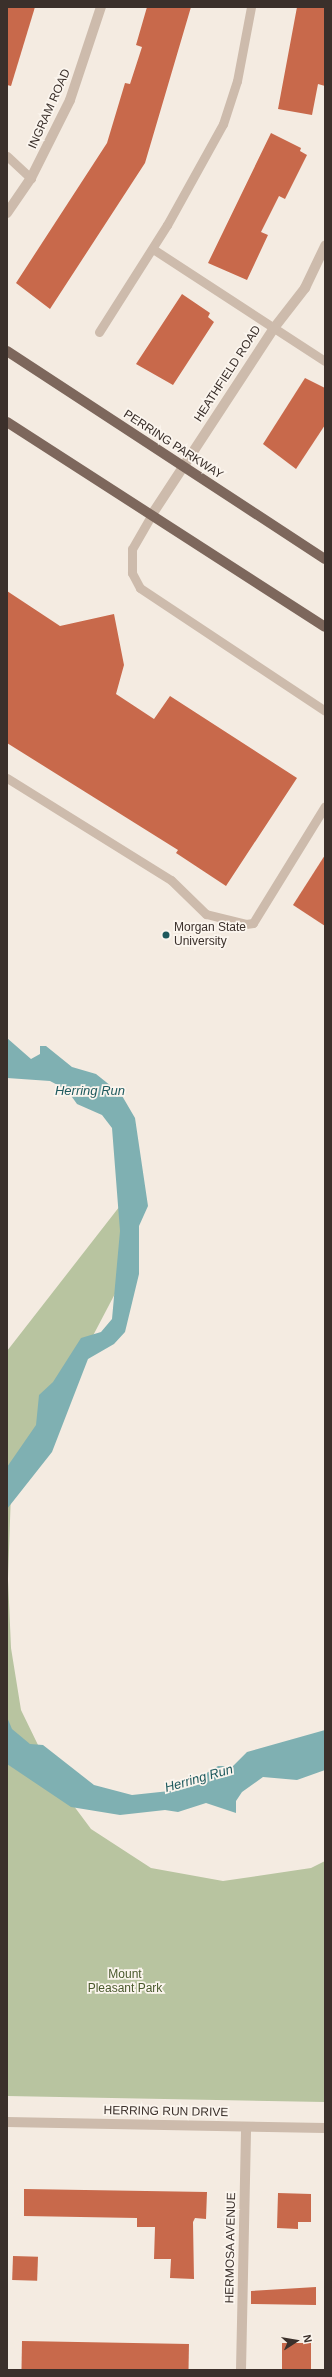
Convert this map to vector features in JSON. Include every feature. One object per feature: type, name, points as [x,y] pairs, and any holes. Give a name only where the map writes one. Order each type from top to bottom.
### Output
[{"type":"main road","name":"PERRING PARKWAY","points":[[7,351],[325,560]]},
{"type":"main road","points":[[7,422],[325,627]]},
{"type":"street","name":"INGRAM ROAD","points":[[7,213],[31,178],[70,100],[101,7]]},
{"type":"street","name":"HEATHFIELD ROAD","points":[[151,516],[274,328],[305,288],[325,246]]},
{"type":"street","name":"HERRING RUN DRIVE","points":[[7,2122],[325,2128]]},
{"type":"street","name":"HERMOSA AVENUE","points":[[241,2370],[246,2126]]},
{"type":"lane","points":[[99,332],[153,249],[223,124],[237,81],[251,7]]},
{"type":"lane","points":[[7,156],[31,178]]},
{"type":"lane","points":[[153,249],[325,361]]},
{"type":"lane","points":[[151,516],[132,549],[132,573],[140,588],[325,711]]},
{"type":"lane","points":[[7,778],[171,880],[206,914],[246,924],[253,923],[325,806]]},
{"type":"green space","name":"Mount Pleasant Park","points":[[123,1202],[129,1267],[11,1492],[8,1579],[11,1648],[21,1710],[56,1782],[91,1829],[151,1868],[223,1881],[311,1868],[325,1861],[325,2102],[7,2096],[7,1351]]},
{"type":"water","name":"Herring Run","points":[[7,1038],[31,1059],[40,1054],[40,1046],[46,1046],[72,1067],[96,1074],[121,1094],[135,1118],[148,1206],[139,1226],[139,1274],[125,1332],[114,1344],[88,1359],[52,1452],[7,1509],[7,1467],[36,1425],[39,1395],[53,1382],[81,1338],[101,1332],[112,1319],[120,1231],[112,1128],[102,1115],[77,1104],[67,1090],[50,1081],[7,1078]]},
{"type":"water","name":"Herring Run","points":[[7,1717],[12,1729],[30,1744],[43,1745],[94,1785],[132,1795],[179,1790],[218,1766],[233,1766],[247,1752],[325,1730],[325,1770],[297,1780],[263,1777],[242,1792],[236,1801],[236,1813],[206,1803],[178,1812],[165,1810],[120,1815],[71,1807],[7,1764]]},
{"type":"building","points":[[7,7],[35,7],[11,86],[7,85]]},
{"type":"building","points":[[147,7],[191,7],[145,163],[50,309],[16,283],[107,143],[125,83],[130,84],[142,47],[136,45]]},
{"type":"building","points":[[297,7],[325,7],[325,86],[318,84],[312,115],[278,109]]},
{"type":"building","points":[[271,133],[301,148],[300,151],[307,155],[285,199],[279,196],[261,232],[268,235],[247,280],[208,263]]},
{"type":"building","points":[[182,294],[210,313],[208,317],[214,322],[173,385],[136,364]]},
{"type":"building","points":[[305,378],[325,388],[325,425],[296,469],[263,444]]},
{"type":"building","points":[[7,591],[60,626],[114,614],[124,665],[116,694],[154,719],[170,696],[297,778],[226,886],[176,853],[178,850],[7,743]]},
{"type":"building","points":[[325,855],[325,926],[293,905]]},
{"type":"building","points":[[24,2189],[207,2192],[206,2219],[195,2218],[193,2222],[194,2279],[170,2278],[171,2259],[154,2259],[155,2227],[137,2227],[137,2218],[24,2216]]},
{"type":"building","points":[[278,2193],[311,2194],[311,2222],[298,2222],[298,2229],[277,2228]]},
{"type":"building","points":[[13,2256],[38,2257],[37,2281],[12,2280]]},
{"type":"building","points":[[316,2287],[316,2305],[251,2304],[251,2291]]},
{"type":"building","points":[[22,2341],[189,2344],[189,2370],[21,2370]]},
{"type":"building","points":[[282,2343],[311,2343],[311,2370],[282,2370]]},
{"type":"place","name":"Morgan State University","points":[[166,935]]}]
